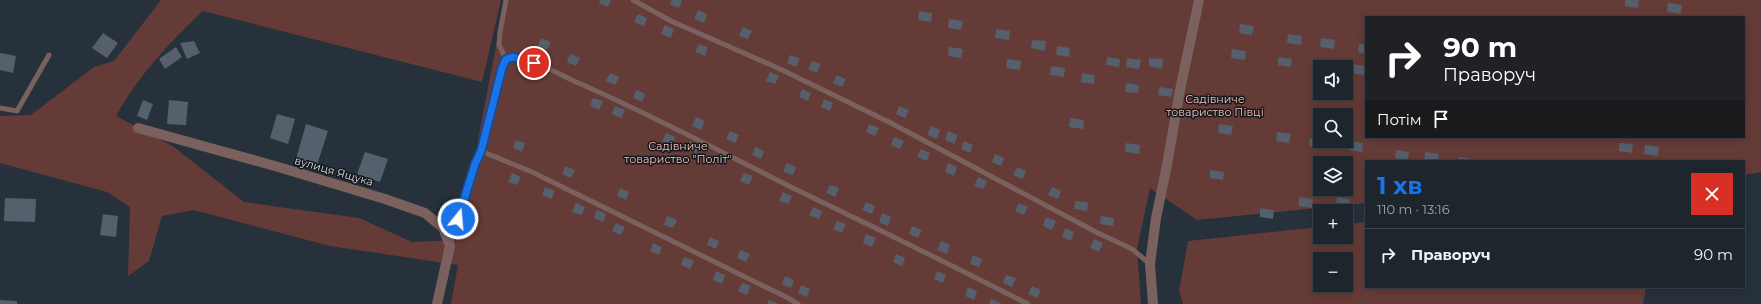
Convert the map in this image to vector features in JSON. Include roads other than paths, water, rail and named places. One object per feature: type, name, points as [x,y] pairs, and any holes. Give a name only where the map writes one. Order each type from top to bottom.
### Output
[{"type":"street","points":[[1153,304],[1150,264],[1156,218],[1180,90],[1199,0]]},
{"type":"street","name":"вулиця Ящука","points":[[138,128],[378,196],[425,213],[443,228],[450,246]]},
{"type":"street","points":[[437,304],[450,246]]},
{"type":"lane","points":[[506,0],[499,45],[506,59]]},
{"type":"lane","points":[[633,0],[671,21],[780,69],[889,122],[1096,232],[1132,249],[1150,264]]},
{"type":"lane","points":[[0,108],[16,111],[49,55]]},
{"type":"lane","points":[[506,59],[513,57],[534,63],[623,102],[1028,304]]},
{"type":"lane","points":[[450,246],[475,164],[481,151],[502,68],[506,59]]},
{"type":"lane","points":[[481,151],[538,175],[781,294],[798,304]]},
{"type":"park label","name":"Садівниче товариство Півці","points":[[1215,105]]},
{"type":"park label","name":"Садівниче товариство \"Політ\"","points":[[678,152]]}]
